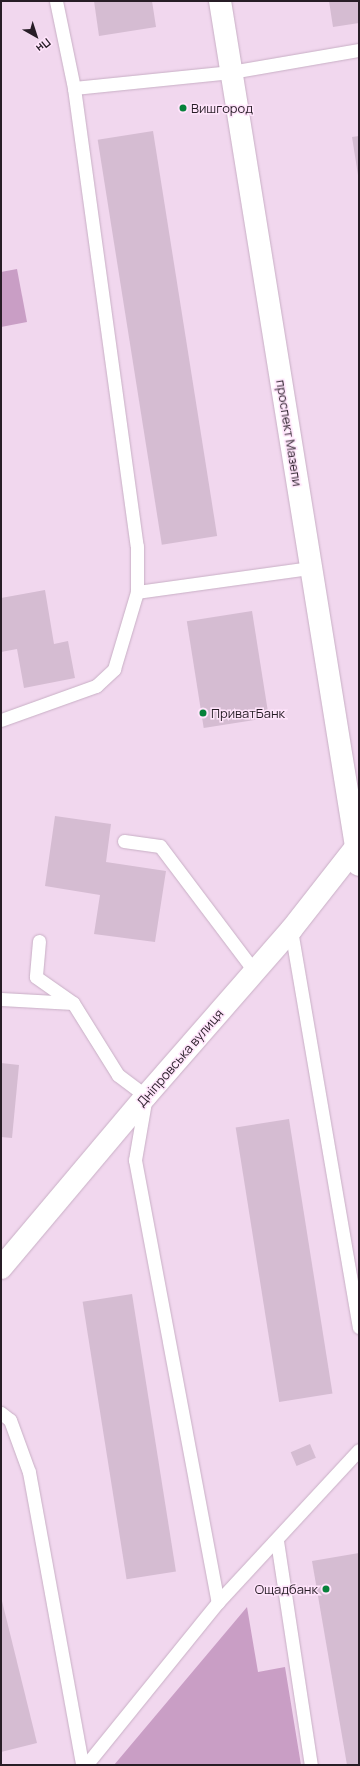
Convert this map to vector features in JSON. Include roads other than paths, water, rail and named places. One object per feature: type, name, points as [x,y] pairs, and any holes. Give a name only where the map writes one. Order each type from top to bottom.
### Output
[{"type":"street","name":"проспект Мазепи","points":[[220,1],[358,856]]},
{"type":"street","name":"Дніпровська вулиця","points":[[1,1268],[146,1096],[291,930],[358,856]]},
{"type":"lane","points":[[2,722],[96,686],[114,669],[137,592],[138,546],[74,88],[56,1]]},
{"type":"lane","points":[[74,88],[231,72],[359,50]]},
{"type":"lane","points":[[137,592],[311,568]]},
{"type":"lane","points":[[124,841],[160,846],[255,972]]},
{"type":"lane","points":[[291,930],[359,1327]]},
{"type":"lane","points":[[40,941],[36,977],[73,1003],[118,1075],[146,1096],[135,1160],[218,1602]]},
{"type":"lane","points":[[1,999],[73,1003]]},
{"type":"lane","points":[[1,1413],[10,1420],[29,1472],[82,1765]]},
{"type":"lane","points":[[86,1765],[218,1602],[277,1541],[359,1450]]},
{"type":"lane","points":[[277,1541],[311,1765]]},
{"type":"place","name":"Вишгород","points":[[183,108]]},
{"type":"place","name":"ПриватБанк","points":[[203,713]]},
{"type":"place","name":"Ощадбанк","points":[[326,1589]]}]
